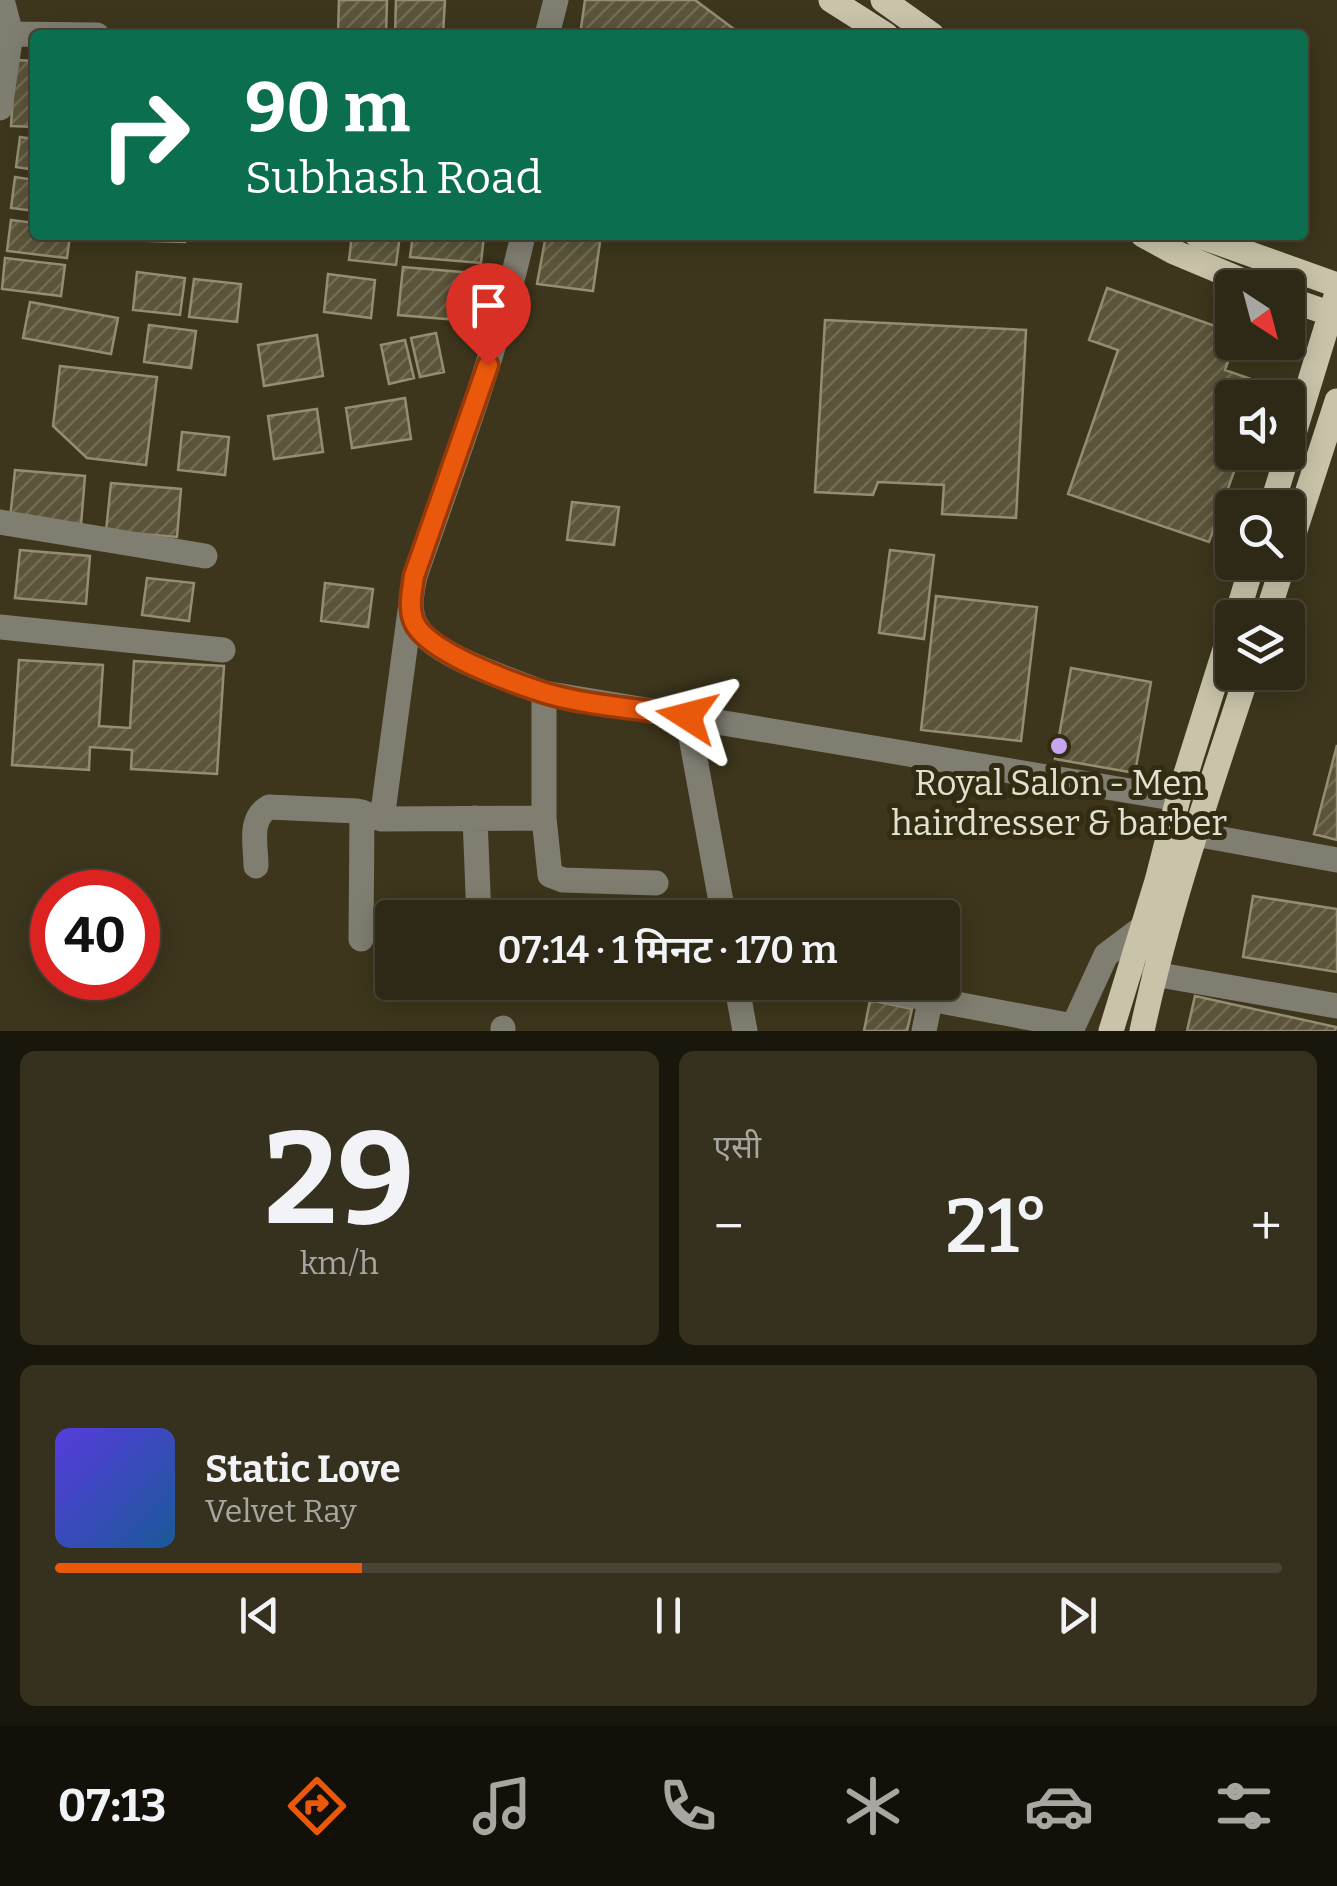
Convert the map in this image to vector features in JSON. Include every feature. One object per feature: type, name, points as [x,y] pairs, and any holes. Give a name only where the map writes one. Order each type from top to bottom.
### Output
[{"type":"main road","points":[[832,0],[878,30]]},
{"type":"main road","points":[[883,0],[925,30]]},
{"type":"main road","points":[[1152,240],[1217,270]]},
{"type":"main road","points":[[1211,240],[1337,285]]},
{"type":"main road","points":[[1277,490],[1335,308],[1305,302]]},
{"type":"main road","points":[[1305,500],[1337,401]]},
{"type":"main road","points":[[1111,1031],[1215,681]]},
{"type":"main road","points":[[1142,1031],[1154,974],[1195,834],[1242,690]]},
{"type":"street","points":[[0,108],[12,34],[2,0]]},
{"type":"street","points":[[542,0],[548,30]]},
{"type":"street","points":[[548,30],[556,0]]},
{"type":"street","points":[[12,34],[30,34]]},
{"type":"street","points":[[361,940],[372,816],[414,576],[488,365],[522,240]]},
{"type":"street","points":[[0,522],[205,556]]},
{"type":"street","points":[[412,595],[414,622],[430,640],[472,664],[544,693],[1178,798]]},
{"type":"street","points":[[0,626],[223,650]]},
{"type":"street","points":[[544,693],[544,818],[550,874],[556,878],[656,884]]},
{"type":"street","points":[[687,716],[721,900]]},
{"type":"street","points":[[256,866],[255,821],[268,807],[372,816],[544,818]]},
{"type":"street","points":[[475,818],[478,900]]},
{"type":"street","points":[[1195,834],[1337,860]]},
{"type":"street","points":[[925,1000],[1072,1028],[1106,955],[1142,928]]},
{"type":"street","points":[[1154,974],[1337,1006]]},
{"type":"street","points":[[739,1000],[745,1031]]},
{"type":"street","points":[[924,1031],[930,1001]]},
{"type":"building","points":[[339,0],[387,0],[386,30],[338,30]]},
{"type":"building","points":[[396,0],[445,0],[443,30],[395,30]]},
{"type":"building","points":[[585,0],[695,0],[735,30],[581,30]]},
{"type":"building","points":[[15,60],[30,61],[30,127],[11,126]]},
{"type":"building","points":[[20,137],[30,138],[30,169],[16,167]]},
{"type":"building","points":[[15,177],[30,179],[30,210],[11,208]]},
{"type":"building","points":[[11,220],[30,222],[30,240],[69,240],[67,258],[7,251]]},
{"type":"building","points":[[118,240],[185,240],[185,242]]},
{"type":"building","points":[[351,240],[399,240],[396,265],[349,260]]},
{"type":"building","points":[[412,240],[483,240],[481,263],[410,257]]},
{"type":"building","points":[[545,240],[600,240],[593,291],[537,284]]},
{"type":"building","points":[[5,258],[65,265],[61,296],[2,289]]},
{"type":"building","points":[[403,267],[473,273],[469,321],[398,315]]},
{"type":"building","points":[[137,272],[185,278],[180,315],[133,310]]},
{"type":"building","points":[[328,274],[375,280],[371,318],[324,312]]},
{"type":"building","points":[[194,279],[241,284],[237,322],[189,317]]},
{"type":"building","points":[[1107,288],[1215,326],[1215,360],[1229,360],[1225,370],[1254,380],[1215,380],[1215,470],[1235,470],[1227,490],[1215,490],[1215,525],[1209,542],[1068,494],[1118,350],[1089,340]]},
{"type":"building","points":[[30,302],[118,318],[111,354],[23,338]]},
{"type":"building","points":[[825,320],[1026,330],[1016,518],[942,514],[944,485],[878,482],[873,495],[815,492]]},
{"type":"building","points":[[149,325],[196,331],[191,368],[144,362]]},
{"type":"building","points":[[436,333],[444,372],[420,377],[411,338]]},
{"type":"building","points":[[317,335],[323,376],[264,386],[258,345]]},
{"type":"building","points":[[405,340],[414,378],[389,384],[381,345]]},
{"type":"building","points":[[60,366],[157,377],[146,465],[87,458],[53,426]]},
{"type":"building","points":[[405,398],[411,439],[352,448],[346,408]]},
{"type":"building","points":[[317,409],[323,452],[274,459],[268,416]]},
{"type":"building","points":[[182,432],[229,437],[225,475],[178,470]]},
{"type":"building","points":[[15,470],[85,476],[81,525],[10,519]]},
{"type":"building","points":[[111,483],[181,489],[177,537],[106,531]]},
{"type":"building","points":[[572,502],[619,507],[614,545],[567,540]]},
{"type":"building","points":[[20,550],[90,556],[86,604],[15,598]]},
{"type":"building","points":[[890,550],[934,555],[924,639],[879,633]]},
{"type":"building","points":[[147,578],[194,583],[189,621],[142,615]]},
{"type":"building","points":[[325,583],[373,589],[368,627],[321,621]]},
{"type":"building","points":[[936,596],[1037,607],[1021,741],[921,730]]},
{"type":"building","points":[[19,660],[103,665],[99,726],[130,728],[134,661],[224,666],[217,774],[131,769],[132,750],[90,747],[89,770],[12,765]]},
{"type":"building","points":[[1071,668],[1151,682],[1135,773],[1055,759]]},
{"type":"building","points":[[1337,745],[1337,840],[1314,834]]},
{"type":"building","points":[[1253,896],[1337,909],[1337,972],[1243,957]]},
{"type":"building","points":[[1195,996],[1336,1027],[1335,1031],[1187,1031]]},
{"type":"building","points":[[870,1000],[912,1009],[907,1031],[864,1031]]},
{"type":"place","name":"Royal Salon - Men hairdresser & barber","points":[[1059,746]]},
{"type":"route","points":[[488,365],[414,576],[414,622],[430,640],[472,664],[544,693],[687,716]]}]
